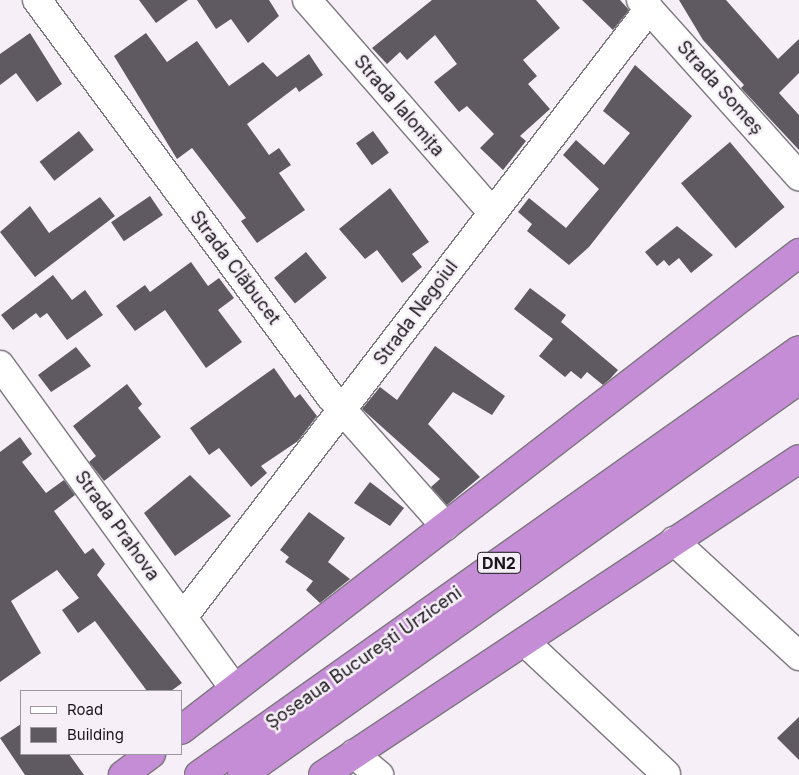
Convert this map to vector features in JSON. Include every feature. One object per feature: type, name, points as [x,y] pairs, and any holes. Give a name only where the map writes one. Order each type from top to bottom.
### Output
[{"type":"highway","points":[[182,729],[799,253]]},
{"type":"highway","name":"Șoseaua București Urziceni","points":[[199,775],[799,350]]},
{"type":"highway","name":"Șoseaua București Urziceni","points":[[242,775],[799,380]]},
{"type":"highway","points":[[323,775],[799,459]]},
{"type":"highway","points":[[124,775],[150,755]]},
{"type":"street","name":"Strada Clăbucet","points":[[38,0],[342,411],[445,526]]},
{"type":"street","name":"Strada Ialomița","points":[[307,0],[492,212]]},
{"type":"street","name":"Strada Negoiul","points":[[183,617],[492,212],[645,4]]},
{"type":"street","name":"Strada Someș","points":[[645,4],[799,176]]},
{"type":"street","name":"Strada Prahova","points":[[0,365],[234,688]]},
{"type":"street","points":[[674,541],[799,656]]},
{"type":"street","points":[[524,642],[666,774]]},
{"type":"street","points":[[354,754],[379,775]]},
{"type":"building","points":[[139,0],[188,0],[156,23]]},
{"type":"building","points":[[197,0],[269,0],[279,16],[248,43],[231,19],[216,29]]},
{"type":"building","points":[[432,0],[536,0],[560,28],[523,60],[537,76],[528,84],[550,109],[520,136],[526,141],[503,170],[480,148],[494,134],[467,106],[459,112],[434,82],[457,64],[435,35],[407,60],[400,52],[387,64],[372,48]]},
{"type":"building","points":[[582,0],[620,0],[629,10],[613,30]]},
{"type":"building","points":[[679,0],[726,0],[778,59],[799,39],[799,73],[779,93],[799,115],[799,150],[741,88],[744,85],[703,40]]},
{"type":"building","points":[[30,33],[62,84],[37,102],[16,73],[0,85],[0,54]]},
{"type":"building","points":[[146,33],[167,62],[197,41],[229,86],[263,62],[277,77],[309,54],[323,75],[299,92],[296,87],[247,124],[269,155],[279,148],[291,165],[279,173],[305,210],[257,243],[241,221],[246,218],[192,148],[177,159],[114,56]]},
{"type":"building","points":[[635,65],[692,116],[589,247],[569,265],[527,231],[532,224],[518,212],[529,198],[566,228],[599,189],[563,155],[576,140],[604,165],[630,133],[603,111]]},
{"type":"building","points":[[79,131],[94,150],[54,181],[40,162]]},
{"type":"building","points":[[373,131],[389,153],[372,165],[356,143]]},
{"type":"building","points":[[730,142],[785,207],[736,248],[681,183]]},
{"type":"building","points":[[390,188],[429,242],[412,254],[422,267],[402,283],[377,250],[365,259],[339,229]]},
{"type":"building","points":[[150,196],[163,215],[124,241],[111,222]]},
{"type":"building","points":[[100,197],[115,216],[35,277],[0,232],[30,206],[49,233]]},
{"type":"building","points":[[677,226],[713,255],[691,273],[679,258],[669,266],[664,260],[657,266],[645,252]]},
{"type":"building","points":[[306,252],[327,278],[295,303],[274,278]]},
{"type":"building","points":[[191,262],[208,286],[219,278],[234,298],[218,310],[242,342],[206,368],[165,310],[135,331],[116,306],[145,285],[150,292]]},
{"type":"building","points":[[53,275],[72,300],[85,290],[103,315],[67,340],[47,313],[40,318],[36,313],[13,330],[1,315]]},
{"type":"building","points":[[530,288],[566,315],[561,322],[618,370],[603,385],[587,372],[581,379],[571,371],[565,377],[539,356],[553,339],[514,309]]},
{"type":"building","points":[[435,346],[505,396],[492,415],[453,392],[428,424],[480,477],[447,505],[431,487],[440,479],[362,409],[380,387],[397,400]]},
{"type":"building","points":[[76,347],[91,366],[51,392],[38,375]]},
{"type":"building","points":[[274,368],[295,398],[300,394],[317,416],[298,441],[261,466],[267,473],[251,487],[219,448],[209,455],[190,428]]},
{"type":"building","points":[[127,384],[142,404],[138,408],[161,437],[104,481],[89,462],[96,456],[73,426]]},
{"type":"building","points":[[20,437],[32,454],[22,462],[46,493],[64,480],[75,495],[54,511],[85,554],[93,548],[105,564],[97,575],[182,683],[172,690],[146,690],[95,621],[78,633],[62,610],[79,598],[57,570],[11,601],[41,653],[0,682],[0,452]]},
{"type":"building","points":[[190,475],[231,516],[175,556],[144,513]]},
{"type":"building","points":[[370,482],[404,508],[390,526],[354,503]]},
{"type":"building","points":[[309,512],[345,538],[328,562],[350,579],[320,603],[306,590],[313,581],[285,562],[289,557],[280,550]]},
{"type":"building","points":[[799,717],[799,760],[777,738]]},
{"type":"building","points":[[20,725],[20,755],[70,755],[84,775],[25,775],[0,738]]}]
